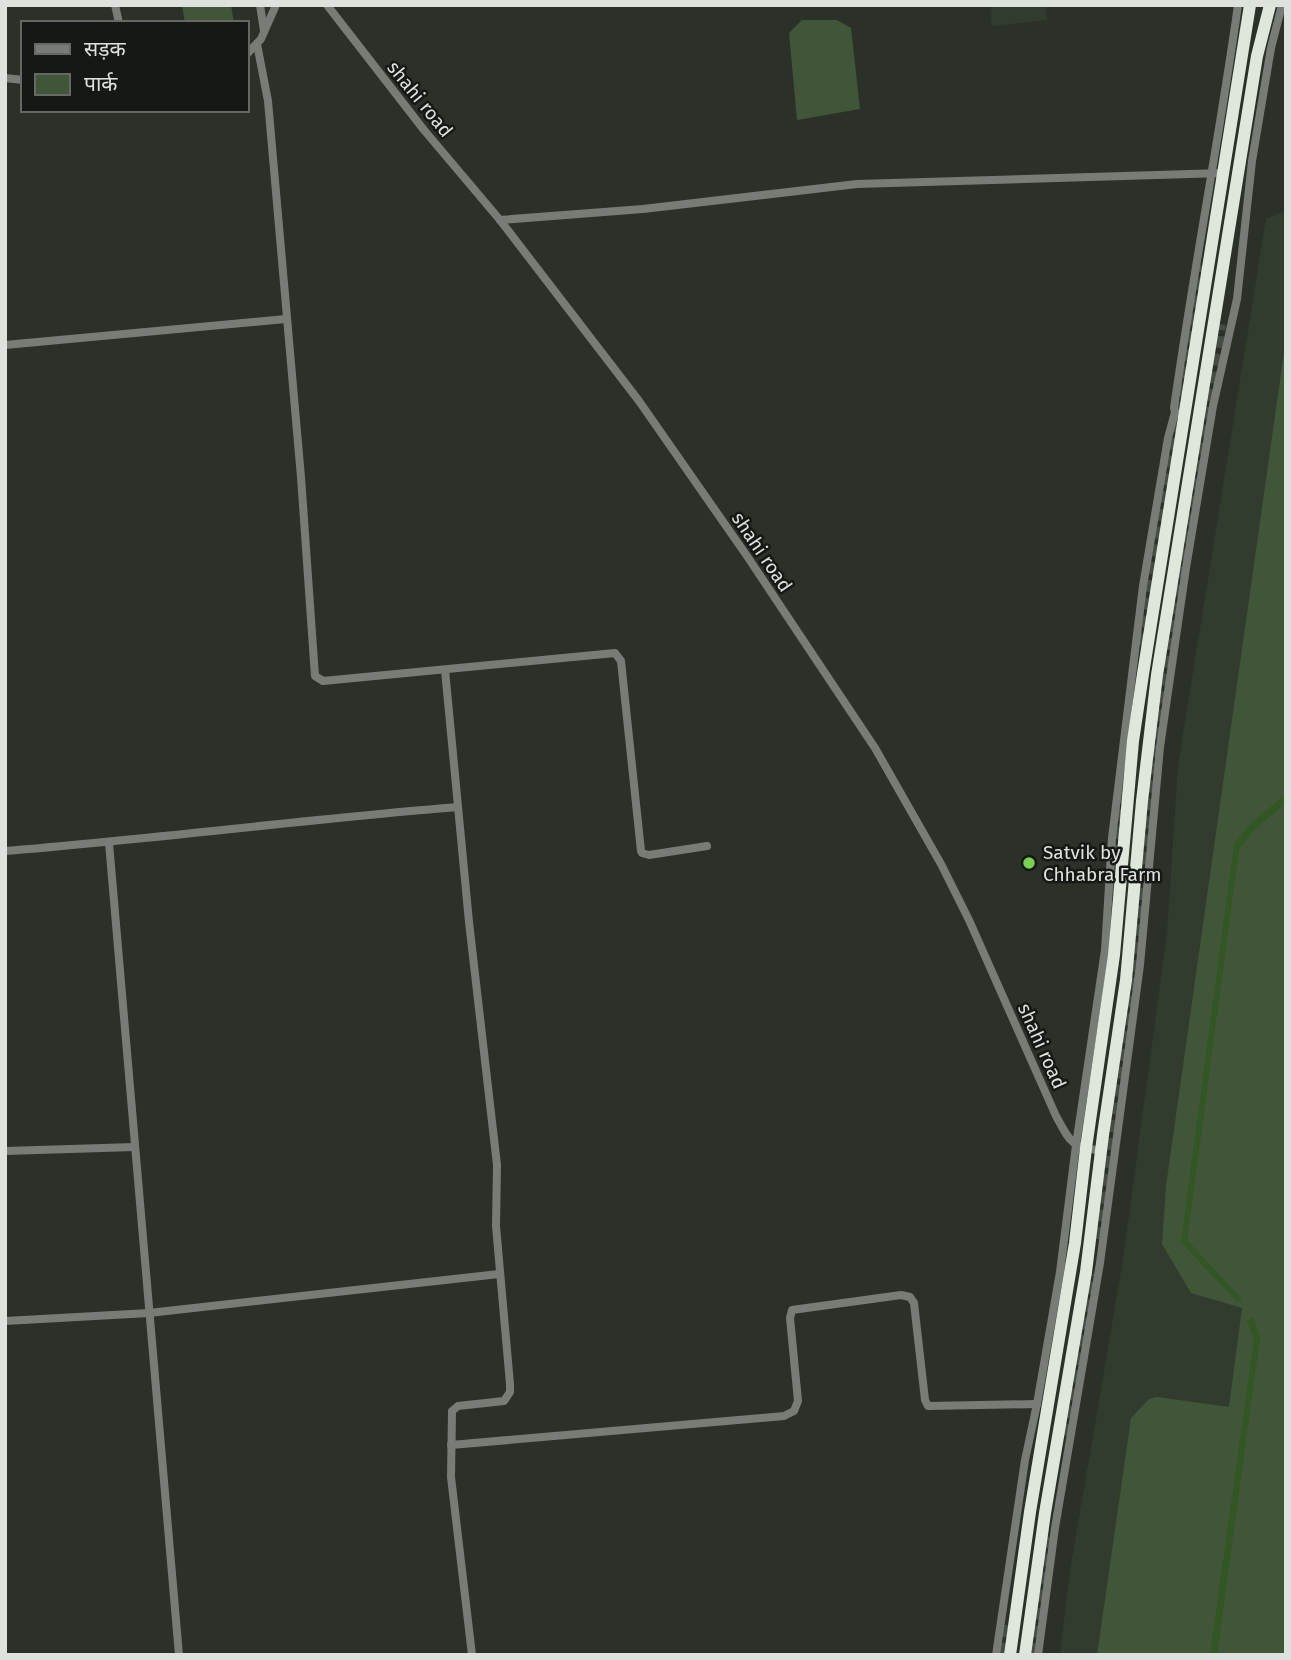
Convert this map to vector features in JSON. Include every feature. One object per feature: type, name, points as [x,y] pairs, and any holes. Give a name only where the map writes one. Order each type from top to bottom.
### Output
[{"type":"highway","points":[[1010,1655],[1030,1512],[1075,1243],[1081,1147],[1115,955],[1133,740],[1180,413],[1218,173],[1250,5]]},
{"type":"highway","points":[[1025,1655],[1045,1513],[1086,1272],[1129,955],[1142,802],[1157,675],[1257,56],[1270,5]]},
{"type":"street","points":[[260,5],[264,34]]},
{"type":"street","points":[[248,53],[264,34],[276,5]]},
{"type":"street","name":"shahi road","points":[[327,5],[416,120],[500,220],[643,407],[747,556],[875,748],[941,864],[969,920],[1056,1116],[1071,1142],[1081,1147]]},
{"type":"street","points":[[500,220],[643,209],[857,184],[1218,173],[1238,5]]},
{"type":"street","points":[[1038,1655],[1055,1528],[1097,1283],[1138,986],[1159,760],[1186,568],[1213,406],[1237,299],[1252,162],[1271,48],[1282,5]]},
{"type":"street","points":[[257,44],[268,101],[301,477],[315,676],[323,681],[610,653],[618,655],[621,661],[641,851],[649,855],[707,846]]},
{"type":"street","points":[[5,345],[286,319]]},
{"type":"street","points":[[445,670],[478,1011],[498,1165],[496,1226],[510,1392],[508,1398],[499,1403],[454,1408],[451,1446],[453,1496],[472,1655]]},
{"type":"street","points":[[5,851],[458,807]]},
{"type":"street","points":[[109,843],[179,1655]]},
{"type":"street","points":[[5,1151],[135,1147]]},
{"type":"street","points":[[996,1655],[1025,1460],[1081,1147],[1101,1151]]},
{"type":"street","points":[[5,1321],[149,1313],[499,1274]]},
{"type":"street","points":[[451,1446],[783,1416],[794,1411],[799,1401],[790,1318],[792,1310],[901,1295],[910,1297],[914,1303],[925,1400],[928,1406],[1037,1404]]},
{"type":"shaded area","points":[[990,5],[1046,5],[1047,20],[992,26]]},
{"type":"shaded area","points":[[1286,210],[1286,1655],[1060,1655],[1070,1571],[1123,1260],[1167,933],[1178,766],[1266,219]]},
{"type":"shaded area","points":[[1286,794],[1286,803],[1254,830],[1239,849],[1187,1240],[1242,1299],[1237,1302],[1181,1242],[1234,844],[1249,825]]},
{"type":"shaded area","points":[[1253,1317],[1260,1337],[1217,1655],[1210,1655],[1254,1339],[1247,1321]]},
{"type":"green space","points":[[182,5],[231,5],[234,21],[185,21]]},
{"type":"green space","points":[[802,20],[837,20],[851,28],[860,109],[797,120],[789,33]]},
{"type":"green space","points":[[1286,338],[1286,1655],[1097,1655],[1131,1418],[1149,1399],[1157,1397],[1229,1407],[1242,1308],[1191,1293],[1162,1244],[1166,1186]]},
{"type":"tunnel","points":[[1139,645],[1202,266]]},
{"type":"tunnel","points":[[1096,1239],[1140,932],[1148,804],[1165,675],[1220,324]]},
{"type":"tunnel","points":[[1114,893],[1121,792]]},
{"type":"tunnel","points":[[1067,1436],[1091,1274]]},
{"type":"tunnel","points":[[1031,1655],[1050,1537]]},
{"type":"tunnel","points":[[1004,1655],[1008,1624]]},
{"type":"place","name":"Satvik by Chhabra Farm","points":[[1029,863]]}]
